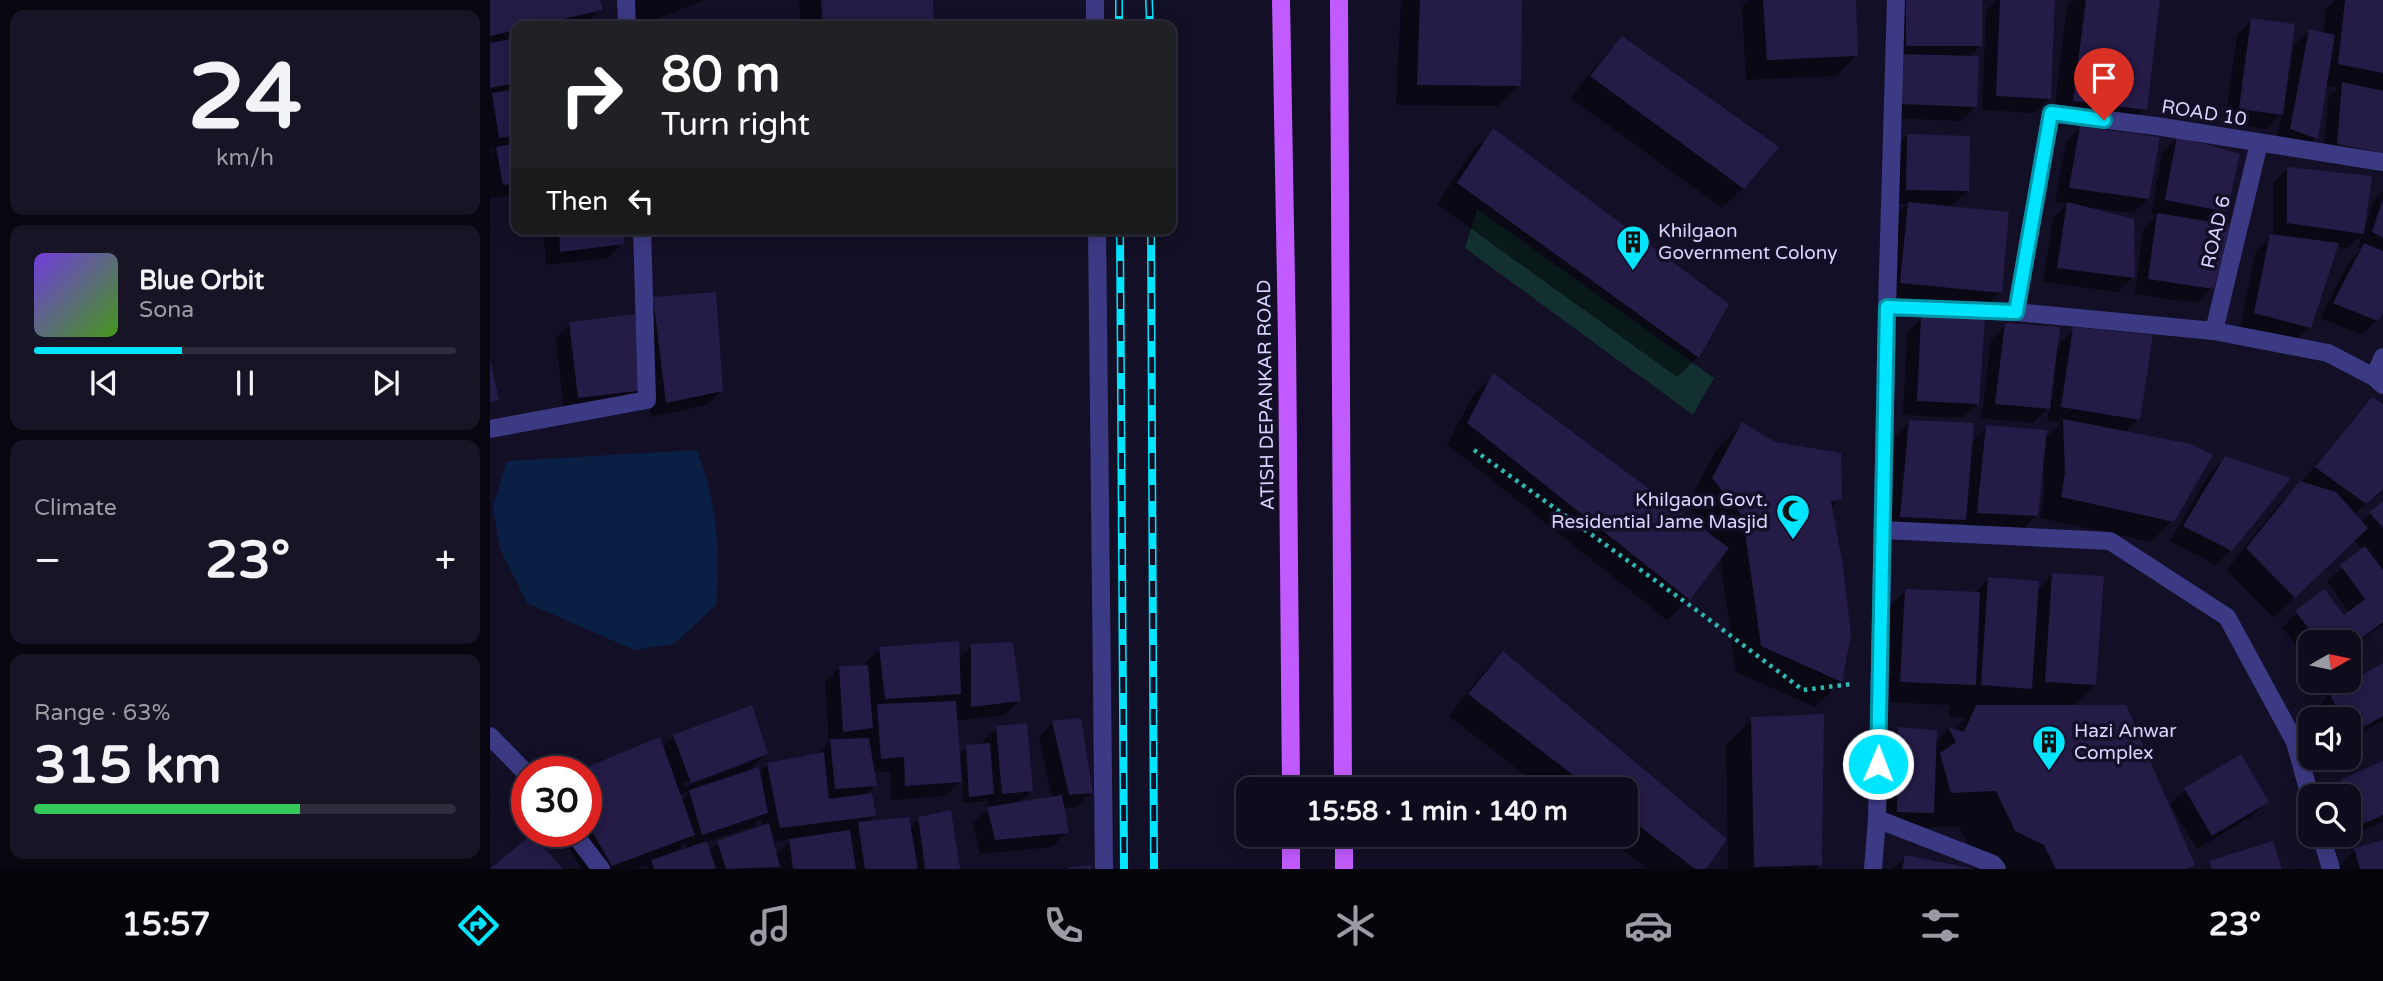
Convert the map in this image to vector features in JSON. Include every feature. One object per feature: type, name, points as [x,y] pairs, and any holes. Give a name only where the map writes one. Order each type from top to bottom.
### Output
[{"type":"main road","name":"ATISH DEPANKAR ROAD","points":[[1281,0],[1291,777]]},
{"type":"main road","points":[[1339,0],[1343,777]]},
{"type":"main road","points":[[1291,847],[1291,869]]},
{"type":"main road","points":[[1344,847],[1344,869]]},
{"type":"street","points":[[626,0],[627,21]]},
{"type":"street","points":[[1095,0],[1095,21]]},
{"type":"street","points":[[1874,869],[1896,0]]},
{"type":"street","name":"ROAD 10","points":[[2016,312],[2051,113],[2156,126],[2383,162]]},
{"type":"street","name":"ROAD 6","points":[[2214,331],[2259,143]]},
{"type":"street","points":[[490,429],[648,400],[642,235]]},
{"type":"street","points":[[1097,235],[1104,869]]},
{"type":"street","points":[[1887,307],[2016,312],[2214,331],[2328,353],[2379,381],[2383,357]]},
{"type":"street","points":[[1884,530],[2110,541],[2227,617],[2295,742],[2307,784]]},
{"type":"street","points":[[490,736],[511,758]]},
{"type":"street","points":[[1877,819],[1993,864],[1997,869]]},
{"type":"street","points":[[584,847],[601,869]]},
{"type":"street","points":[[2325,847],[2331,869]]},
{"type":"path","points":[[1474,450],[1803,690],[1880,681]]},
{"type":"green space","points":[[1477,209],[1714,378],[1693,415],[1465,248]]},
{"type":"water","points":[[697,450],[716,526],[716,605],[674,644],[634,650],[527,603],[500,549],[493,506],[507,461]]},
{"type":"building","points":[[490,0],[600,0],[603,10],[554,21],[511,21],[511,31],[490,36]]},
{"type":"building","points":[[821,0],[933,0],[934,21],[823,21]]},
{"type":"building","points":[[1420,0],[1522,0],[1521,86],[1417,85]]},
{"type":"building","points":[[1763,0],[1856,0],[1858,56],[1767,60]]},
{"type":"building","points":[[1906,0],[1982,0],[1982,46],[1906,46]]},
{"type":"building","points":[[2000,0],[2055,0],[2051,99],[1996,96]]},
{"type":"building","points":[[2086,0],[2160,0],[2147,110],[2073,101]]},
{"type":"building","points":[[2345,0],[2383,0],[2383,73],[2338,64]]},
{"type":"building","points":[[2251,18],[2295,24],[2283,115],[2239,109]]},
{"type":"building","points":[[2309,29],[2335,35],[2318,139],[2290,129]]},
{"type":"building","name":"Khilgaon Government Colony","points":[[1622,36],[1779,147],[1744,189],[1590,76]]},
{"type":"building","points":[[511,39],[511,84],[490,88],[490,43]]},
{"type":"building","points":[[1900,54],[1979,56],[1977,107],[1899,104]]},
{"type":"building","points":[[2342,82],[2383,91],[2383,153],[2337,144]]},
{"type":"building","points":[[511,90],[511,136],[499,138],[492,93]]},
{"type":"building","points":[[2080,126],[2160,137],[2149,199],[2069,188]]},
{"type":"building","name":"Khilgaon Government Colony","points":[[1493,128],[1729,304],[1699,358],[1457,183]]},
{"type":"building","points":[[1907,134],[1970,136],[1969,191],[1906,190]]},
{"type":"building","points":[[2177,136],[2240,154],[2227,212],[2165,200]]},
{"type":"building","points":[[511,144],[511,184],[503,185],[496,147]]},
{"type":"building","points":[[2287,167],[2372,176],[2364,234],[2287,223]]},
{"type":"building","points":[[2383,199],[2383,238],[2372,232]]},
{"type":"building","points":[[1908,202],[2009,212],[2002,293],[1900,283]]},
{"type":"building","points":[[2067,202],[2134,219],[2135,278],[2057,268]]},
{"type":"building","points":[[2157,213],[2230,225],[2214,289],[2148,279]]},
{"type":"building","points":[[2270,234],[2339,243],[2311,328],[2254,313]]},
{"type":"building","points":[[559,235],[624,235],[624,244],[560,252]]},
{"type":"building","points":[[2364,243],[2383,251],[2383,313],[2378,321],[2333,303]]},
{"type":"building","points":[[716,292],[723,391],[666,403],[653,297]]},
{"type":"building","points":[[635,314],[645,390],[578,398],[569,322]]},
{"type":"building","points":[[1921,316],[1985,319],[1979,404],[1917,401]]},
{"type":"building","points":[[2005,323],[2060,327],[2050,409],[1995,404]]},
{"type":"building","points":[[2073,327],[2153,335],[2140,420],[2061,407]]},
{"type":"building","points":[[490,359],[499,400],[490,402]]},
{"type":"building","points":[[1493,373],[1729,548],[1690,600],[1467,423]]},
{"type":"building","points":[[2372,397],[2383,404],[2383,489],[2366,504],[2315,467]]},
{"type":"building","points":[[2063,419],[2191,444],[2213,455],[2174,522],[2061,497],[2065,473]]},
{"type":"building","points":[[1909,420],[1974,423],[1966,520],[1900,517]]},
{"type":"building","name":"Khilgaon Govt. Residential Jame Masjid","points":[[1742,422],[1775,442],[1841,453],[1842,499],[1831,502],[1843,566],[1851,634],[1842,682],[1761,646],[1743,517],[1712,478]]},
{"type":"building","points":[[1986,425],[2047,430],[2038,516],[1977,513]]},
{"type":"building","points":[[2225,456],[2291,478],[2232,551],[2183,526]]},
{"type":"building","points":[[2300,481],[2336,492],[2368,528],[2295,598],[2246,548]]},
{"type":"building","points":[[2383,501],[2383,528],[2369,512]]},
{"type":"building","points":[[2365,546],[2383,570],[2383,622],[2361,638],[2361,630],[2310,630],[2295,611],[2324,589],[2344,615],[2365,599],[2340,565]]},
{"type":"building","points":[[2052,573],[2104,576],[2096,685],[2045,682]]},
{"type":"building","points":[[1988,577],[2039,581],[2032,689],[1981,685]]},
{"type":"building","points":[[1905,589],[1980,592],[1976,685],[1900,682]]},
{"type":"building","points":[[959,641],[961,694],[885,699],[879,647]]},
{"type":"building","points":[[1013,642],[1021,701],[971,707],[971,644]]},
{"type":"building","points":[[1503,651],[1727,839],[1706,869],[1695,869],[1638,825],[1638,777],[1575,777],[1468,694]]},
{"type":"building","points":[[2383,663],[2383,716],[2361,728],[2361,707],[2337,707],[2329,693],[2361,693],[2361,675]]},
{"type":"building","points":[[868,665],[873,728],[843,732],[839,666]]},
{"type":"building","points":[[956,701],[962,782],[905,786],[904,757],[881,759],[877,704]]},
{"type":"building","points":[[752,705],[768,754],[691,783],[673,735]]},
{"type":"building","name":"Hazi Anwar Complex","points":[[1976,705],[2126,705],[2195,865],[2187,869],[2056,869],[2044,845],[2015,831],[1996,791],[1951,793],[1940,753],[1956,742],[1948,727],[1964,732]]},
{"type":"building","points":[[1824,714],[1822,865],[1754,867],[1751,717]]},
{"type":"building","points":[[1081,718],[1093,793],[1069,795],[1052,721]]},
{"type":"building","points":[[1027,723],[1033,791],[1002,794],[996,726]]},
{"type":"building","points":[[1898,727],[1937,730],[1934,813],[1897,812]]},
{"type":"building","points":[[660,737],[695,835],[612,866],[601,847],[602,761]]},
{"type":"building","points":[[869,738],[877,786],[835,789],[830,739]]},
{"type":"building","points":[[990,743],[994,794],[969,797],[966,745]]},
{"type":"building","points":[[824,752],[829,799],[872,793],[876,816],[780,828],[767,763]]},
{"type":"building","points":[[2241,754],[2269,802],[2212,836],[2184,788]]},
{"type":"building","points":[[2383,761],[2383,815],[2361,825],[2361,784],[2342,784],[2340,780]]},
{"type":"building","points":[[759,767],[768,813],[702,835],[689,790]]},
{"type":"building","points":[[1062,795],[1069,833],[995,840],[987,807]]},
{"type":"building","points":[[951,810],[960,869],[925,869],[918,817]]},
{"type":"building","points":[[909,817],[918,869],[865,869],[858,822]]},
{"type":"building","points":[[769,823],[780,867],[726,869],[717,841]]},
{"type":"building","points":[[850,830],[856,869],[793,869],[789,839]]},
{"type":"building","points":[[2383,840],[2383,869],[2360,869],[2354,848]]},
{"type":"building","points":[[707,841],[716,869],[654,869],[651,860]]},
{"type":"building","points":[[2273,841],[2282,869],[2212,869],[2209,861]]},
{"type":"building","points":[[516,847],[544,847],[563,869],[490,869]]},
{"type":"building","points":[[1905,855],[1970,868],[1970,869],[1902,869]]},
{"type":"building","points":[[1091,865],[1091,869],[1069,869],[1069,867]]},
{"type":"railway","points":[[1119,0],[1119,21]]},
{"type":"railway","points":[[1149,0],[1150,21]]},
{"type":"railway","points":[[1120,235],[1124,869]]},
{"type":"railway","points":[[1151,235],[1154,869]]},
{"type":"place","name":"Khilgaon Government Colony","points":[[1633,272]]},
{"type":"place","name":"Khilgaon Govt. Residential Jame Masjid","points":[[1793,541]]},
{"type":"place","name":"Hazi Anwar Complex","points":[[2049,772]]},
{"type":"route","points":[[1878,764],[1887,307],[2016,312],[2051,113],[2104,120]]}]
